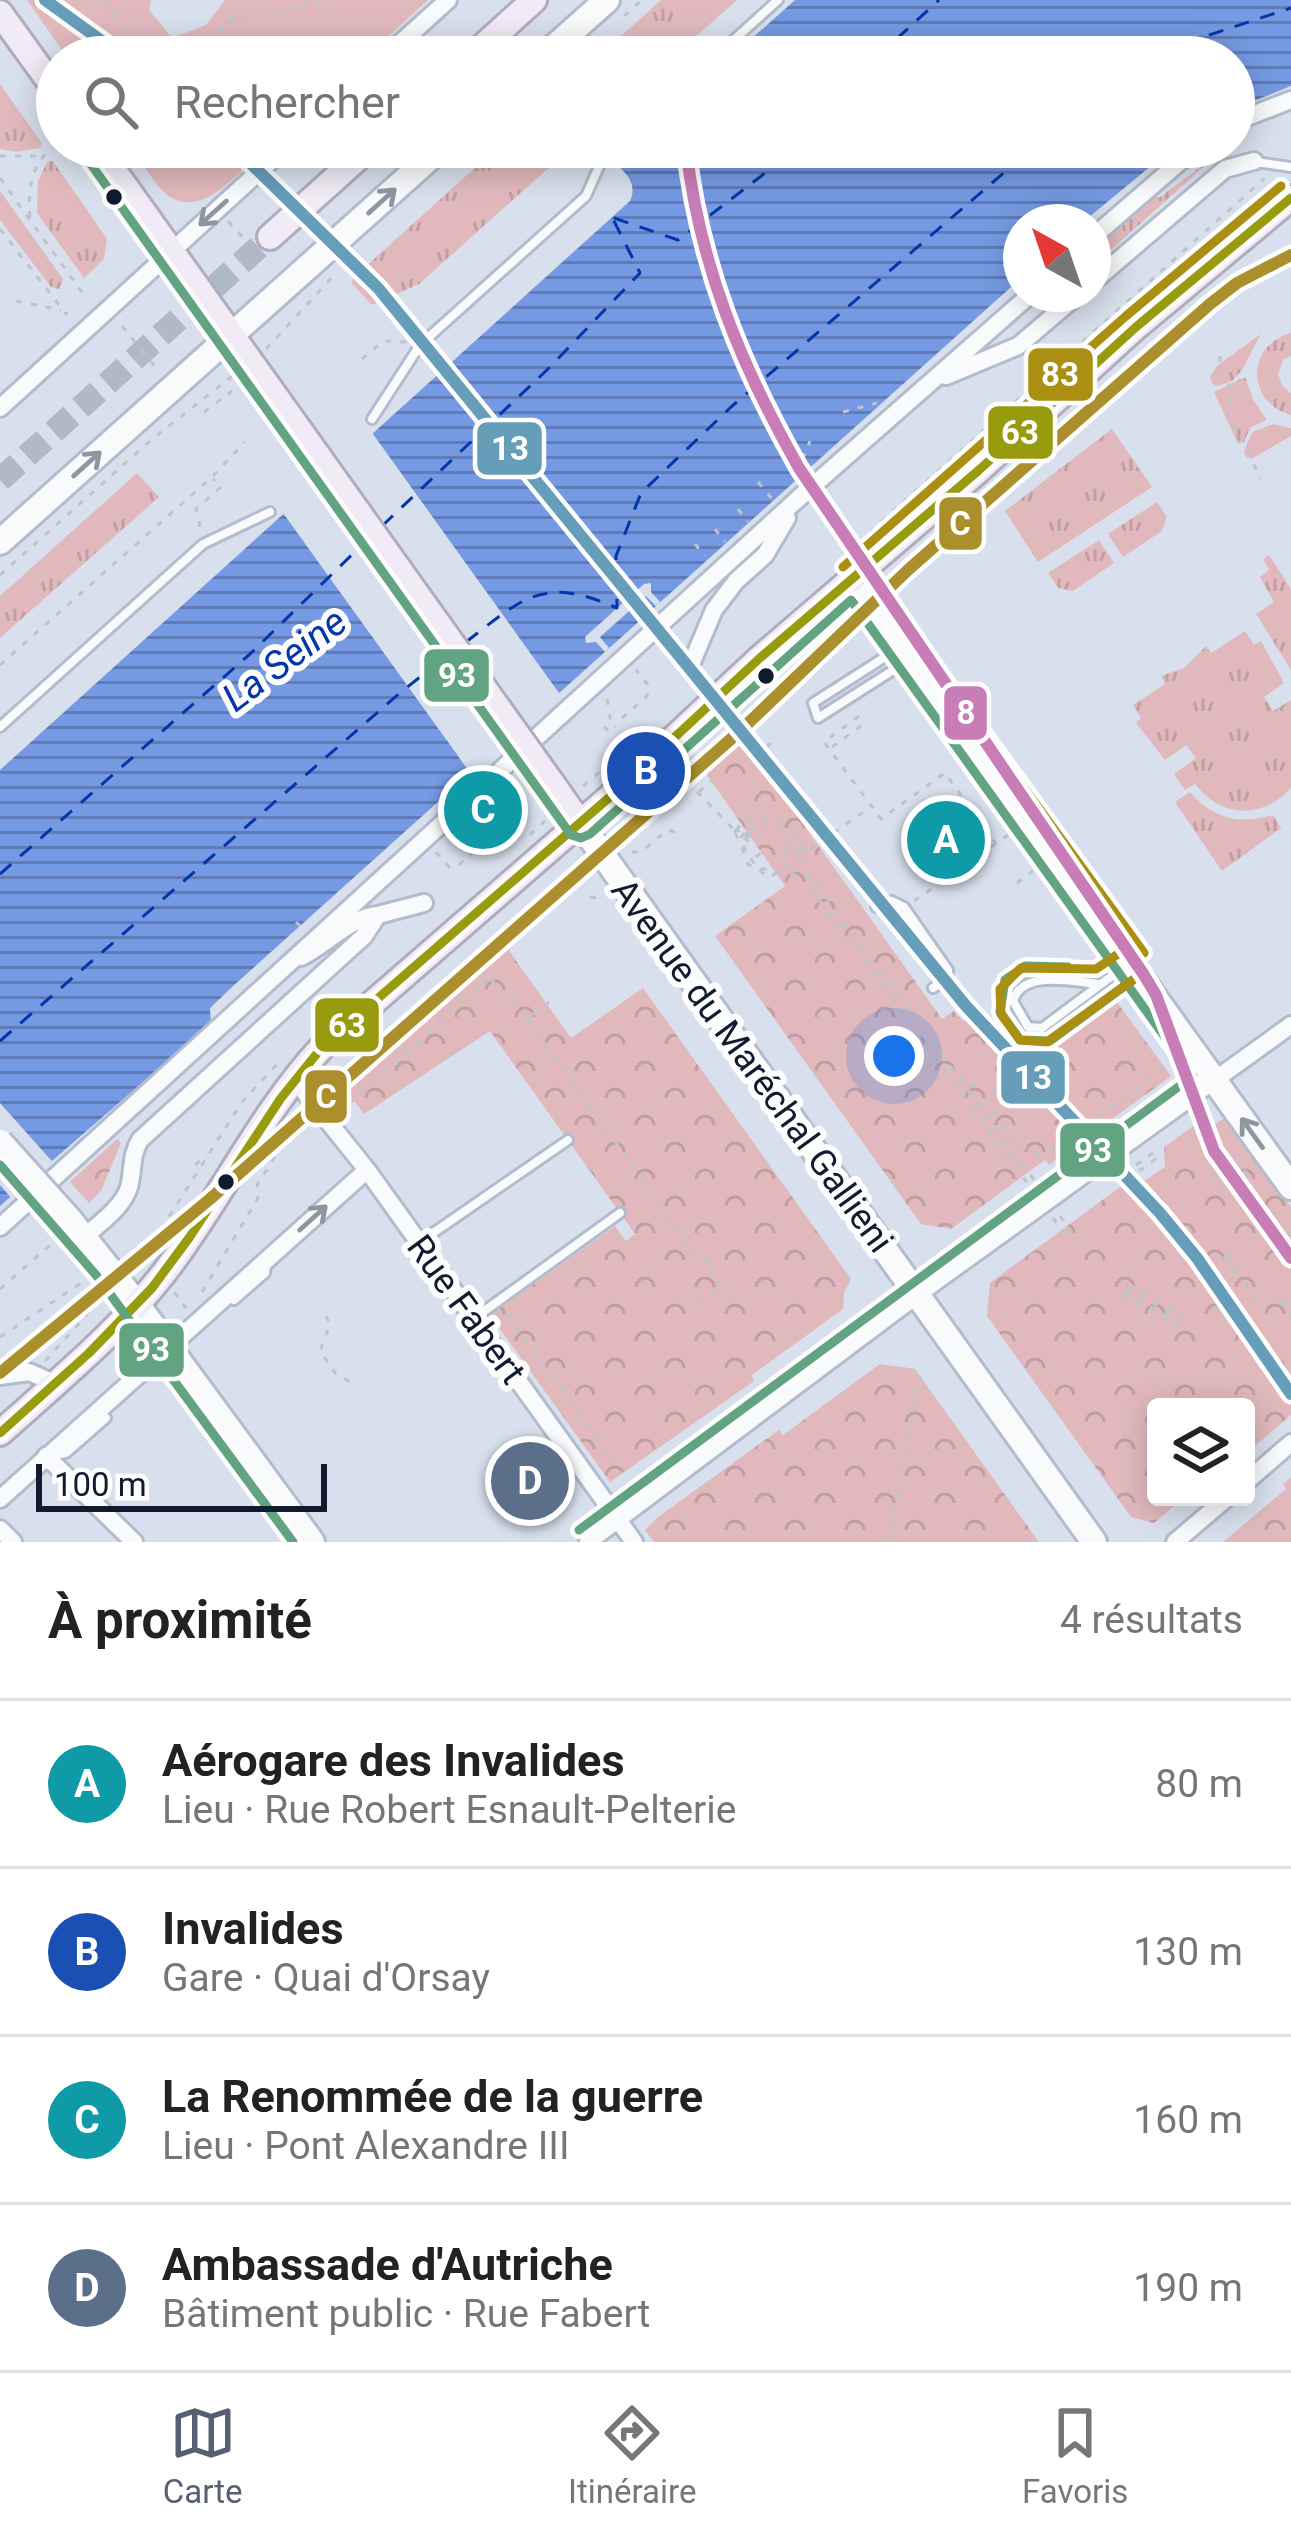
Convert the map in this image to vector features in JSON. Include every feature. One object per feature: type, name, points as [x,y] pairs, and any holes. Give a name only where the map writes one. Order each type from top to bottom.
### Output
[{"type":"main road","points":[[494,36],[534,0]]},
{"type":"main road","points":[[5,29],[36,67]]},
{"type":"main road","points":[[112,168],[580,823]]},
{"type":"main road","points":[[271,237],[347,168]]},
{"type":"main road","points":[[0,1433],[43,1378],[137,1304],[181,1250],[295,1080],[340,1031],[1136,327],[1291,198]]},
{"type":"street","points":[[408,36],[448,0]]},
{"type":"street","points":[[567,36],[607,0]]},
{"type":"street","points":[[1255,114],[1291,100]]},
{"type":"street","points":[[0,408],[263,168]]},
{"type":"street","points":[[0,542],[232,335],[433,168]]},
{"type":"street","points":[[1111,221],[1173,168]]},
{"type":"street","points":[[1111,267],[1229,168]]},
{"type":"street","points":[[0,1226],[295,960],[313,938],[796,490],[1009,312]]},
{"type":"street","points":[[928,383],[1018,346],[1058,312]]},
{"type":"street","points":[[692,662],[715,610],[736,581],[765,555],[796,490]]},
{"type":"street","points":[[853,578],[1291,1187]]},
{"type":"street","name":"Avenue du Maréchal Gallieni","points":[[580,823],[1094,1542]]},
{"type":"street","points":[[295,960],[356,921],[424,903]]},
{"type":"street","points":[[70,1233],[107,1217],[129,1189],[132,1153],[140,1140],[364,936],[378,915]]},
{"type":"street","points":[[588,1542],[917,1295],[1291,1025]]},
{"type":"street","name":"Rue Fabert","points":[[295,1080],[367,1170],[634,1542]]},
{"type":"street","points":[[0,1142],[70,1233],[137,1304],[312,1542]]},
{"type":"street","points":[[0,1499],[167,1347],[194,1307],[266,1259],[367,1170]]},
{"type":"street","points":[[0,1376],[43,1378]]},
{"type":"street","points":[[1255,1474],[1291,1443]]},
{"type":"street","points":[[46,1456],[134,1542]]},
{"type":"street","points":[[1175,1542],[1217,1506]]},
{"type":"street","points":[[0,1529],[14,1542]]},
{"type":"lane","points":[[738,36],[778,0]]},
{"type":"lane","points":[[1255,161],[1287,166]]},
{"type":"lane","points":[[372,419],[420,345],[586,196],[598,168]]},
{"type":"lane","points":[[0,722],[203,544],[270,512]]},
{"type":"lane","points":[[908,652],[818,718],[812,703],[908,652]]},
{"type":"lane","points":[[876,907],[892,901],[904,908],[948,970],[948,977],[934,988]]},
{"type":"lane","points":[[1100,984],[1028,981],[1017,988],[1013,1001],[1028,1027],[1038,1029],[1132,962]]},
{"type":"lane","points":[[419,1243],[568,1139]]},
{"type":"lane","points":[[473,1318],[620,1213]]},
{"type":"lane","points":[[220,1313],[265,1273],[266,1259]]},
{"type":"lane","points":[[46,1456],[66,1453],[106,1418]]},
{"type":"path","points":[[104,0],[131,36]]},
{"type":"path","points":[[230,23],[244,0]]},
{"type":"path","points":[[212,36],[230,23],[325,0]]},
{"type":"path","points":[[0,156],[36,156]]},
{"type":"path","points":[[865,537],[1287,166]]},
{"type":"path","points":[[30,220],[29,192],[38,168]]},
{"type":"path","points":[[0,178],[86,298]]},
{"type":"path","points":[[0,229],[65,313],[16,301]]},
{"type":"path","points":[[274,342],[344,264]]},
{"type":"path","points":[[117,320],[164,377]]},
{"type":"path","points":[[362,359],[383,341],[395,339]]},
{"type":"path","points":[[1220,356],[1220,370],[1233,391],[1227,418],[1245,443],[1260,478]]},
{"type":"path","points":[[0,574],[219,386]]},
{"type":"path","points":[[204,412],[232,391]]},
{"type":"path","points":[[843,412],[884,401]]},
{"type":"path","points":[[796,490],[810,441]]},
{"type":"path","points":[[0,665],[212,477],[245,442]]},
{"type":"path","points":[[198,521],[196,509],[220,488],[212,477]]},
{"type":"path","points":[[758,482],[774,501]]},
{"type":"path","points":[[738,509],[750,524]]},
{"type":"path","points":[[715,530],[728,544]]},
{"type":"path","points":[[695,544],[709,561]]},
{"type":"path","points":[[622,718],[647,696],[649,686]]},
{"type":"path","points":[[610,713],[605,728],[610,732],[616,726]]},
{"type":"path","points":[[860,716],[824,742],[881,819],[945,773],[994,845],[1008,835]]},
{"type":"path","points":[[830,749],[865,723]]},
{"type":"path","points":[[766,747],[776,740]]},
{"type":"path","points":[[672,766],[734,831],[757,868],[806,876],[818,886],[1047,1198]]},
{"type":"path","points":[[697,794],[711,781]]},
{"type":"path","points":[[734,831],[760,802],[759,795],[766,817]]},
{"type":"path","points":[[782,854],[818,847],[872,806]]},
{"type":"path","points":[[777,816],[789,824],[806,849],[770,877],[748,864],[741,839],[750,823],[777,816]]},
{"type":"path","points":[[734,831],[788,826],[799,842],[812,890],[1068,1240]]},
{"type":"path","points":[[632,852],[641,852],[667,830],[678,833]]},
{"type":"path","points":[[734,831],[760,841],[734,831]]},
{"type":"path","points":[[786,844],[806,849]]},
{"type":"path","points":[[448,867],[459,866],[480,846]]},
{"type":"path","points":[[756,857],[762,852]]},
{"type":"path","points":[[946,878],[970,862]]},
{"type":"path","points":[[1018,883],[1033,871]]},
{"type":"path","points":[[590,897],[602,899]]},
{"type":"path","points":[[478,966],[528,1018],[699,1260],[712,1263],[712,1273],[722,1287],[700,1303]]},
{"type":"path","points":[[349,1104],[489,978]]},
{"type":"path","points":[[528,1018],[552,1000]]},
{"type":"path","points":[[997,1089],[985,1098],[1020,1145],[1038,1154],[1054,1149],[1165,1067]]},
{"type":"path","points":[[952,1071],[952,1084]]},
{"type":"path","points":[[962,1084],[964,1072]]},
{"type":"path","points":[[937,1074],[941,1086]]},
{"type":"path","points":[[177,1297],[194,1307],[258,1198],[257,1185],[297,1122],[295,1080]]},
{"type":"path","points":[[968,1089],[978,1080]]},
{"type":"path","points":[[1138,1168],[1155,1155]]},
{"type":"path","points":[[1235,1158],[1247,1175]]},
{"type":"path","points":[[1213,1174],[1225,1191]]},
{"type":"path","points":[[1060,1216],[1074,1235]]},
{"type":"path","points":[[0,1289],[70,1233]]},
{"type":"path","points":[[1225,1256],[1237,1272]]},
{"type":"path","points":[[0,1337],[83,1282]]},
{"type":"path","points":[[1245,1284],[1264,1313]]},
{"type":"path","points":[[1125,1290],[1180,1321]]},
{"type":"path","points":[[43,1378],[100,1294]]},
{"type":"path","points":[[1282,1300],[1291,1313]]},
{"type":"path","points":[[1214,1306],[1233,1334]]},
{"type":"path","points":[[502,1307],[622,1473]]},
{"type":"path","points":[[326,1316],[330,1324],[320,1351],[336,1374],[356,1385]]},
{"type":"path","points":[[888,1542],[920,1376]]},
{"type":"green space","points":[[27,0],[151,0],[149,10],[170,36],[52,36]]},
{"type":"green space","points":[[225,0],[428,0],[389,36],[177,36],[206,25]]},
{"type":"green space","points":[[661,0],[737,0],[697,36],[621,36]]},
{"type":"green space","points":[[0,84],[36,135],[36,149],[0,149]]},
{"type":"green space","points":[[44,168],[58,168],[107,239],[104,259],[84,278],[37,213],[38,181]]},
{"type":"green space","points":[[145,168],[244,168],[220,190],[192,202],[165,193]]},
{"type":"green space","points":[[475,168],[549,168],[419,284],[372,305],[351,283]]},
{"type":"green space","points":[[1202,168],[1111,250],[1111,236],[1156,196]]},
{"type":"green space","points":[[0,191],[63,279],[59,289],[51,287],[0,220]]},
{"type":"green space","points":[[1291,333],[1291,356],[1283,360],[1278,374],[1291,393],[1291,415],[1266,399],[1257,374],[1266,349]]},
{"type":"green space","points":[[1261,334],[1232,381],[1212,384],[1210,376],[1218,365]]},
{"type":"green space","points":[[1245,377],[1267,420],[1251,427],[1238,444],[1214,392]]},
{"type":"green space","points":[[1274,424],[1291,428],[1291,436],[1251,459],[1246,457],[1252,432]]},
{"type":"green space","points":[[1112,429],[1152,487],[1038,562],[1005,511]]},
{"type":"green space","points":[[137,473],[159,497],[0,638],[0,596]]},
{"type":"green space","points":[[1157,502],[1167,517],[1162,531],[1123,557],[1108,534]]},
{"type":"green space","points":[[1099,540],[1114,563],[1073,591],[1058,588],[1048,573]]},
{"type":"green space","points":[[1269,555],[1291,589],[1291,670],[1256,614],[1274,602],[1260,577],[1269,570],[1263,559]]},
{"type":"green space","points":[[1245,631],[1254,645],[1261,641],[1284,683],[1264,697],[1273,711],[1291,700],[1291,788],[1267,806],[1242,811],[1217,803],[1195,784],[1185,790],[1174,774],[1196,758],[1186,745],[1165,760],[1136,723],[1141,718],[1133,705],[1165,684],[1161,676],[1184,668],[1206,646],[1211,653]]},
{"type":"green space","points":[[750,725],[792,784],[781,793],[942,1019],[954,1011],[963,1021],[980,1008],[1018,1060],[1111,994],[1171,1076],[951,1229],[921,1224],[715,936],[785,886],[702,768]]},
{"type":"green space","points":[[1190,792],[1217,814],[1238,819],[1273,815],[1281,828],[1222,871],[1175,802]]},
{"type":"green space","points":[[505,945],[571,1038],[643,988],[851,1279],[843,1309],[752,1375],[754,1381],[610,1482],[490,1315],[615,1226],[626,1241],[635,1234],[490,1031],[364,1114],[345,1089]]},
{"type":"green space","points":[[1226,1117],[1291,1207],[1291,1415],[1255,1446],[1255,1398],[1147,1398],[1147,1506],[1174,1506],[1154,1523],[1131,1517],[987,1316],[990,1283],[1128,1181],[1138,1185],[1165,1167],[1164,1147],[1202,1120],[1209,1128]]},
{"type":"green space","points":[[117,1139],[121,1143],[101,1191],[89,1203],[70,1182]]},
{"type":"green space","points":[[880,1364],[915,1369],[1039,1542],[654,1542],[645,1530],[779,1430],[783,1435]]},
{"type":"green space","points":[[1291,1477],[1291,1542],[1223,1542],[1286,1489],[1283,1484]]},
{"type":"water","points":[[795,0],[1291,0],[1291,86],[1255,101],[1255,36],[755,36]]},
{"type":"water","name":"La Seine","points":[[620,168],[1149,168],[1105,204],[1003,204],[1003,294],[232,987],[210,1008],[211,1023],[0,1206],[0,770],[630,201],[632,184]]},
{"type":"pier","points":[[374,422],[373,434],[559,693],[570,691],[467,784],[471,774],[283,513],[276,518],[272,514]]},
{"type":"pier","points":[[651,583],[651,592],[660,602],[656,606],[646,596],[600,637],[609,648],[605,652],[596,642],[586,643],[585,637],[644,584]]},
{"type":"pier","points":[[0,1103],[58,1168],[16,1204],[0,1185]]},
{"type":"ferry route","points":[[900,36],[939,0]]},
{"type":"ferry route","points":[[1206,36],[1291,8]]},
{"type":"ferry route","points":[[614,218],[678,240],[771,168]]},
{"type":"ferry route","points":[[466,642],[503,613],[535,596],[570,593],[617,608],[616,556],[641,493],[731,407],[1010,168]]},
{"type":"ferry route","points":[[382,526],[549,368],[640,273],[612,217]]},
{"type":"ferry route","points":[[0,874],[250,654],[366,541]]},
{"type":"ferry route","points":[[0,1041],[448,655]]},
{"type":"tunnel","points":[[0,480],[270,237]]},
{"type":"transit line","name":"13","points":[[45,0],[95,36]]},
{"type":"transit line","name":"93","points":[[94,168],[571,835],[590,834],[851,600],[1193,1076],[579,1530]]},
{"type":"transit line","name":"13","points":[[255,168],[378,288],[966,1006],[1160,1213],[1291,1394]]},
{"type":"transit line","name":"8","points":[[689,168],[712,273],[741,352],[778,430],[799,468],[1144,975],[1156,995],[1214,1151],[1291,1258]]},
{"type":"transit line","name":"83","points":[[843,567],[1126,316],[1281,186]]},
{"type":"transit line","name":"63","points":[[0,1433],[152,1288],[281,1098],[323,1046],[1136,327],[1291,198]]},
{"type":"transit line","name":"C","points":[[0,1373],[210,1199],[740,731],[909,569],[1210,304],[1237,283],[1291,255]]},
{"type":"transit line","name":"83","points":[[865,569],[1144,953]]},
{"type":"transit line","name":"83","points":[[1124,950],[1096,969],[1021,968],[1000,989],[1001,1014],[1020,1040],[1047,1042],[1141,974]]},
{"type":"transit line","name":"93","points":[[1068,967],[1025,966],[1005,980],[1000,1012],[1020,1040],[1050,1041],[1141,974]]},
{"type":"transit line","name":"93","points":[[0,1165],[96,1275],[293,1542]]},
{"type":"place","name":"Invalides","points":[[646,771]]},
{"type":"place","name":"La Renommée de la guerre","points":[[483,810]]},
{"type":"place","name":"Aérogare des Invalides","points":[[946,840]]},
{"type":"place","name":"Ambassade d'Autriche","points":[[530,1481]]}]
